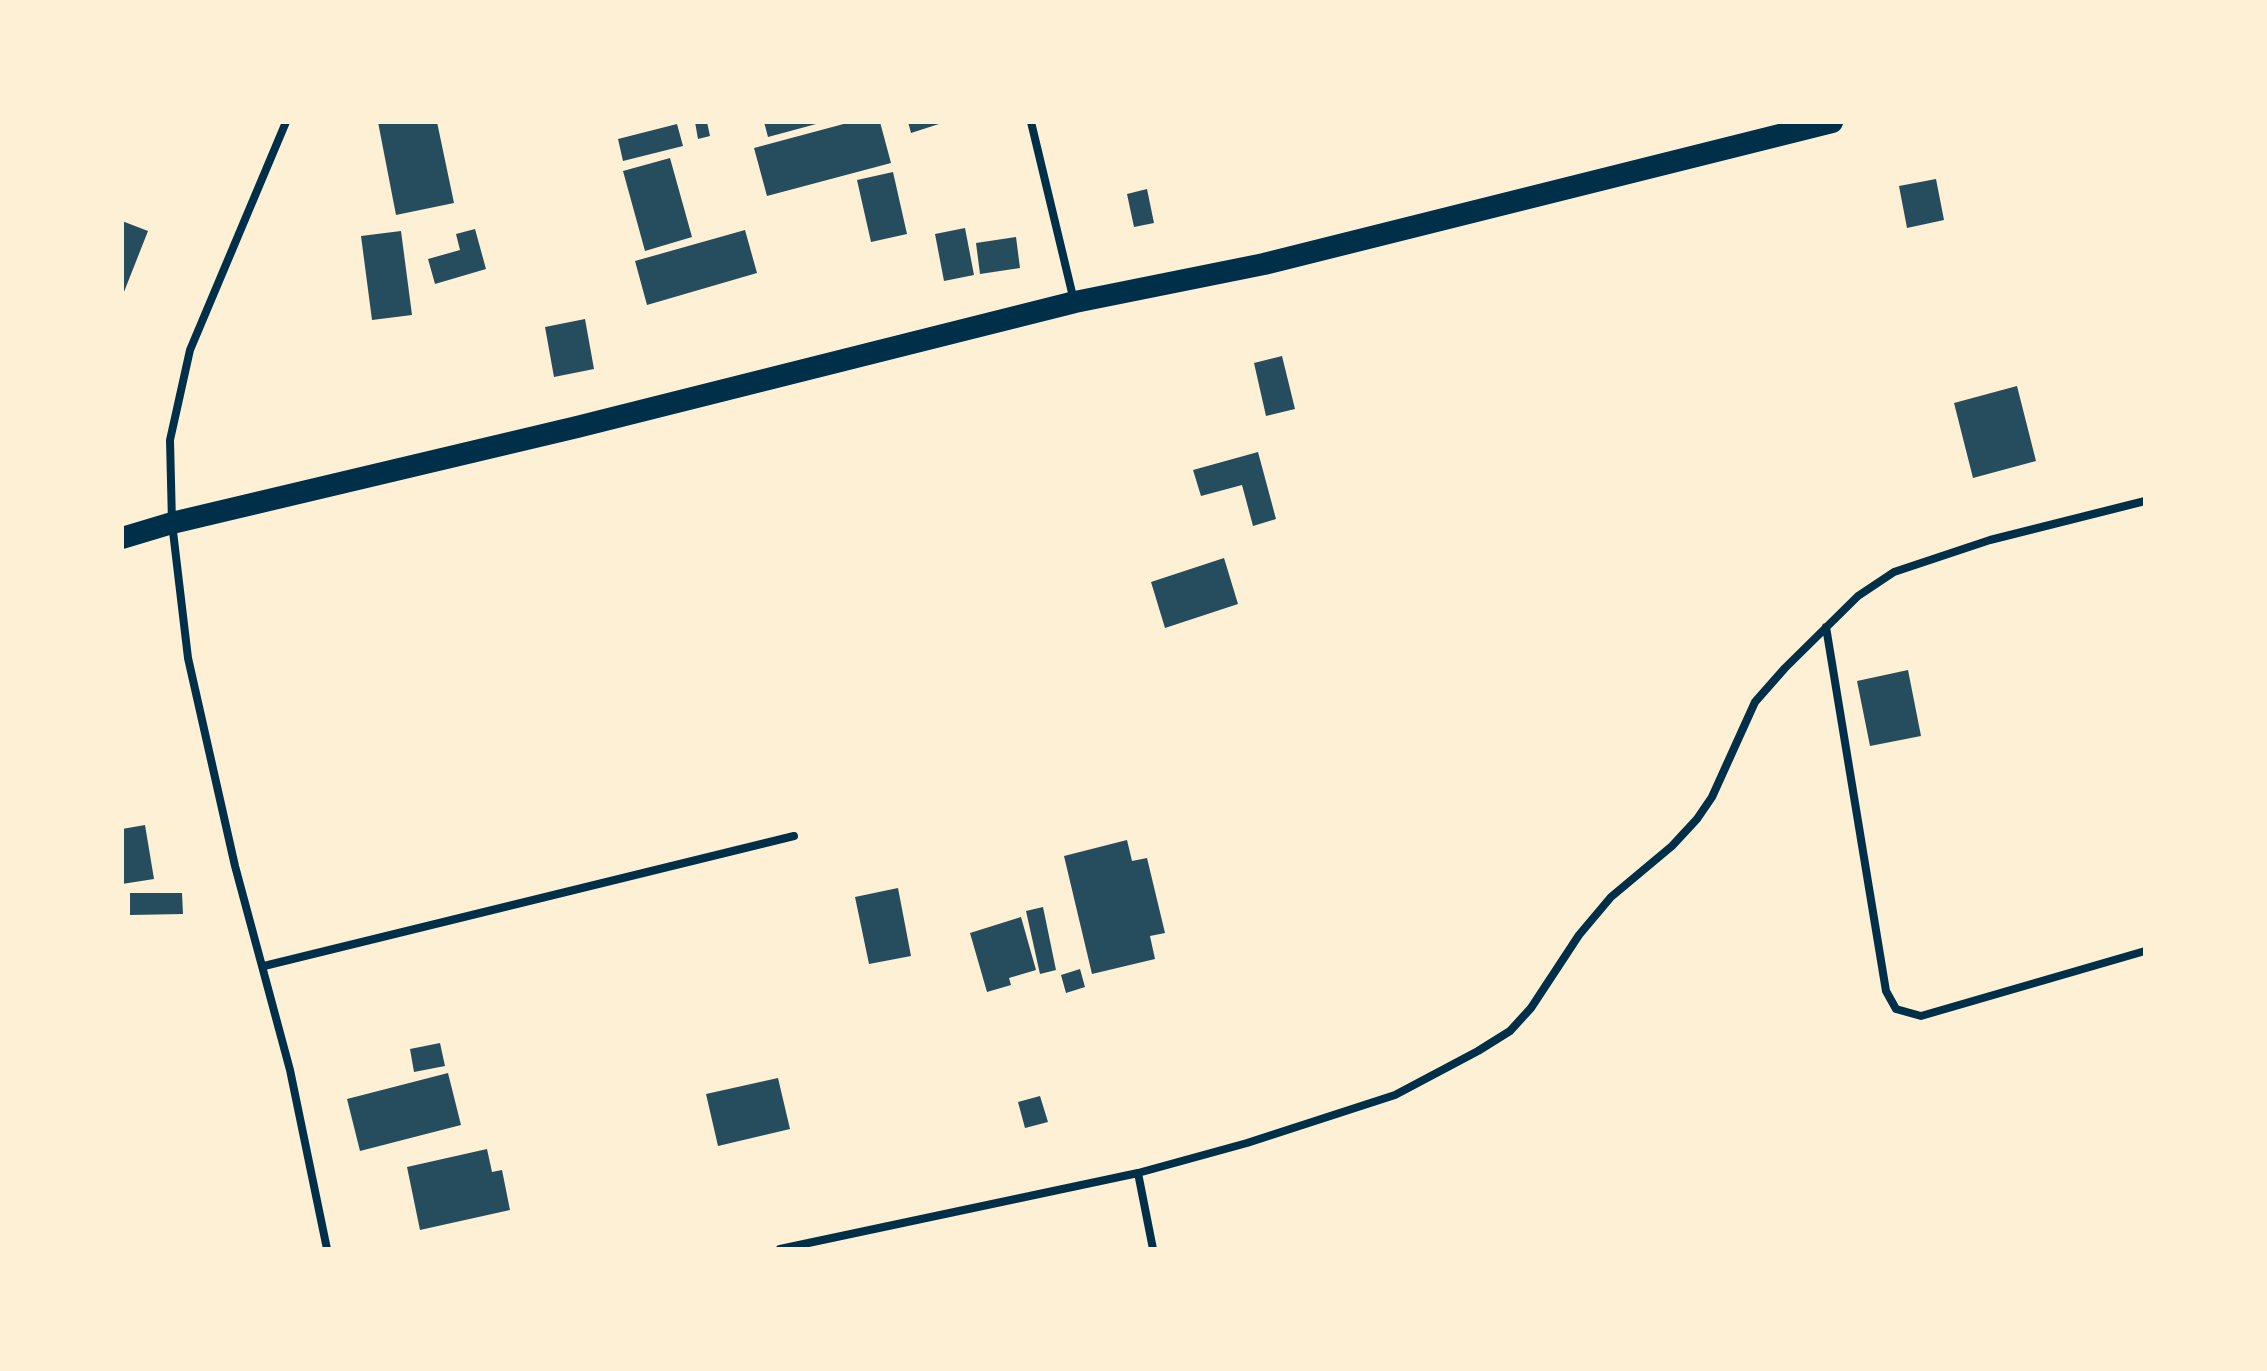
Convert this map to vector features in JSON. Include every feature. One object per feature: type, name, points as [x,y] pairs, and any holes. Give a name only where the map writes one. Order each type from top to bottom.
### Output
[{"type":"highway","points":[[122,538],[172,523],[577,427],[1075,302],[1264,264],[1832,122]]},
{"type":"street","points":[[286,122],[190,350],[170,440],[172,523],[188,658],[235,866],[290,1070],[327,1249]]},
{"type":"street","points":[[1031,122],[1075,302]]},
{"type":"street","points":[[780,1249],[1138,1173],[1247,1143],[1395,1095],[1510,1031],[1531,1008],[1579,935],[1611,897],[1672,846],[1697,819],[1712,797],[1755,702],[1858,596],[1894,572],[1990,540],[2145,501]]},
{"type":"street","points":[[1826,627],[1886,991],[1896,1009],[1921,1016],[2145,951]]},
{"type":"street","points":[[264,966],[794,836]]},
{"type":"street","points":[[1138,1173],[1153,1249]]},
{"type":"building","points":[[378,122],[437,122],[454,203],[396,215]]},
{"type":"building","points":[[695,122],[707,122],[710,136],[698,139]]},
{"type":"building","points":[[764,122],[820,122],[820,123],[768,137]]},
{"type":"building","points":[[851,122],[880,122],[891,163],[767,196],[754,148]]},
{"type":"building","points":[[908,122],[942,122],[942,123],[911,133]]},
{"type":"building","points":[[677,124],[683,146],[623,161],[618,139]]},
{"type":"building","points":[[670,158],[692,237],[645,251],[623,171]]},
{"type":"building","points":[[893,172],[907,234],[871,242],[857,180]]},
{"type":"building","points":[[1936,179],[1944,220],[1907,228],[1899,186]]},
{"type":"building","points":[[1147,189],[1154,223],[1134,227],[1127,194]]},
{"type":"building","points":[[122,221],[148,231],[122,297]]},
{"type":"building","points":[[965,228],[974,275],[944,281],[935,234]]},
{"type":"building","points":[[475,229],[486,269],[435,284],[428,259],[460,250],[456,234]]},
{"type":"building","points":[[745,230],[757,273],[647,305],[635,261]]},
{"type":"building","points":[[401,231],[412,315],[372,320],[361,236]]},
{"type":"building","points":[[1016,237],[1020,268],[980,274],[976,243]]},
{"type":"building","points":[[585,319],[594,369],[554,377],[545,327]]},
{"type":"building","points":[[1282,356],[1295,409],[1266,416],[1254,363]]},
{"type":"building","points":[[2017,386],[2036,461],[1973,478],[1954,403]]},
{"type":"building","points":[[1258,452],[1276,519],[1253,526],[1242,485],[1201,496],[1193,470]]},
{"type":"building","points":[[1224,558],[1238,604],[1165,628],[1151,582]]},
{"type":"building","points":[[1908,670],[1921,736],[1870,746],[1857,681]]},
{"type":"building","points":[[145,825],[154,879],[122,884],[122,829]]},
{"type":"building","points":[[1127,840],[1132,861],[1147,858],[1165,933],[1150,936],[1155,959],[1092,974],[1064,856]]},
{"type":"building","points":[[898,888],[911,956],[869,964],[855,897]]},
{"type":"building","points":[[130,893],[182,893],[183,914],[130,915]]},
{"type":"building","points":[[1043,907],[1056,970],[1040,974],[1026,911]]},
{"type":"building","points":[[1021,917],[1036,970],[1009,978],[1011,985],[987,992],[970,933]]},
{"type":"building","points":[[1080,969],[1085,987],[1066,993],[1061,975]]},
{"type":"building","points":[[440,1043],[445,1066],[414,1072],[410,1049]]},
{"type":"building","points":[[448,1073],[461,1125],[360,1151],[347,1099]]},
{"type":"building","points":[[778,1078],[790,1129],[718,1146],[706,1094]]},
{"type":"building","points":[[1040,1096],[1048,1122],[1025,1128],[1018,1102]]},
{"type":"building","points":[[487,1149],[492,1172],[502,1170],[510,1210],[420,1230],[407,1167]]}]
